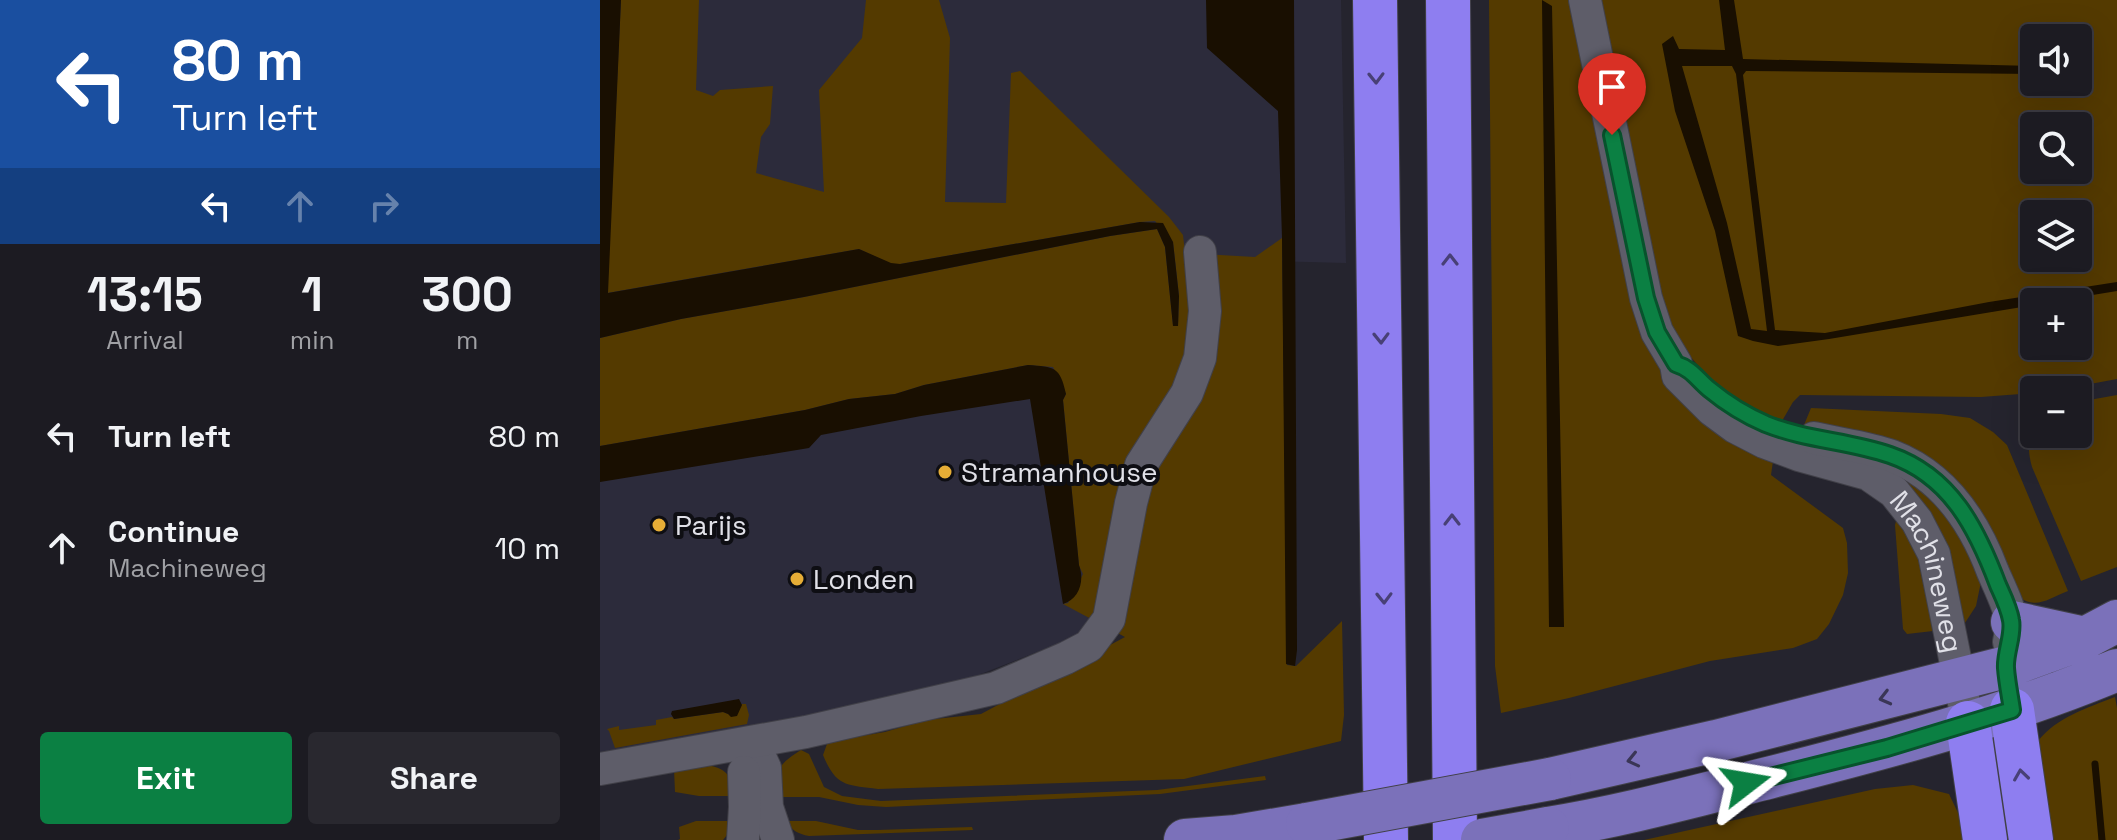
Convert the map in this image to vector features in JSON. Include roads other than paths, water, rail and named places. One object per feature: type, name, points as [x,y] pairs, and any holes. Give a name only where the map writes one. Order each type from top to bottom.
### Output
[{"type":"highway","points":[[1375,0],[1386,840]]},
{"type":"highway","points":[[1448,0],[1455,840]]},
{"type":"highway","points":[[1454,682],[1483,840]]},
{"type":"highway","points":[[2012,710],[2031,840]]},
{"type":"highway","points":[[1968,723],[1985,840]]},
{"type":"main road","points":[[2012,622],[2101,630]]},
{"type":"main road","points":[[1185,840],[1236,836],[1550,779],[1716,741],[2006,667],[2101,630]]},
{"type":"main road","points":[[2006,667],[2012,710]]},
{"type":"main road","points":[[1483,840],[1604,819],[1887,748],[2012,710],[2117,670]]},
{"type":"street","name":"Machineweg","points":[[1585,0],[1646,298],[1657,332],[1676,364],[1678,376],[1695,395],[1735,427],[1785,451],[1868,474],[1894,492],[1917,521],[1934,554],[1968,723]]},
{"type":"street","points":[[600,769],[806,732],[996,688],[1089,646],[1109,619],[1141,465],[1187,393],[1200,358],[1205,311],[1200,252]]},
{"type":"street","name":"Machineweg","points":[[1676,364],[1687,367],[1725,402],[1767,424],[1891,456],[1916,467],[1937,483],[1974,527],[1988,557],[2012,622],[2006,667]]},
{"type":"street","points":[[1961,678],[2012,710]]},
{"type":"street","points":[[743,840],[745,764],[753,742]]},
{"type":"street","points":[[753,742],[765,768],[767,807],[778,840]]},
{"type":"waterway","points":[[2095,764],[2102,840]]},
{"type":"place","name":"Stramanhouse","points":[[945,472]]},
{"type":"place","name":"Parijs","points":[[659,525]]},
{"type":"place","name":"Londen","points":[[797,579]]}]
